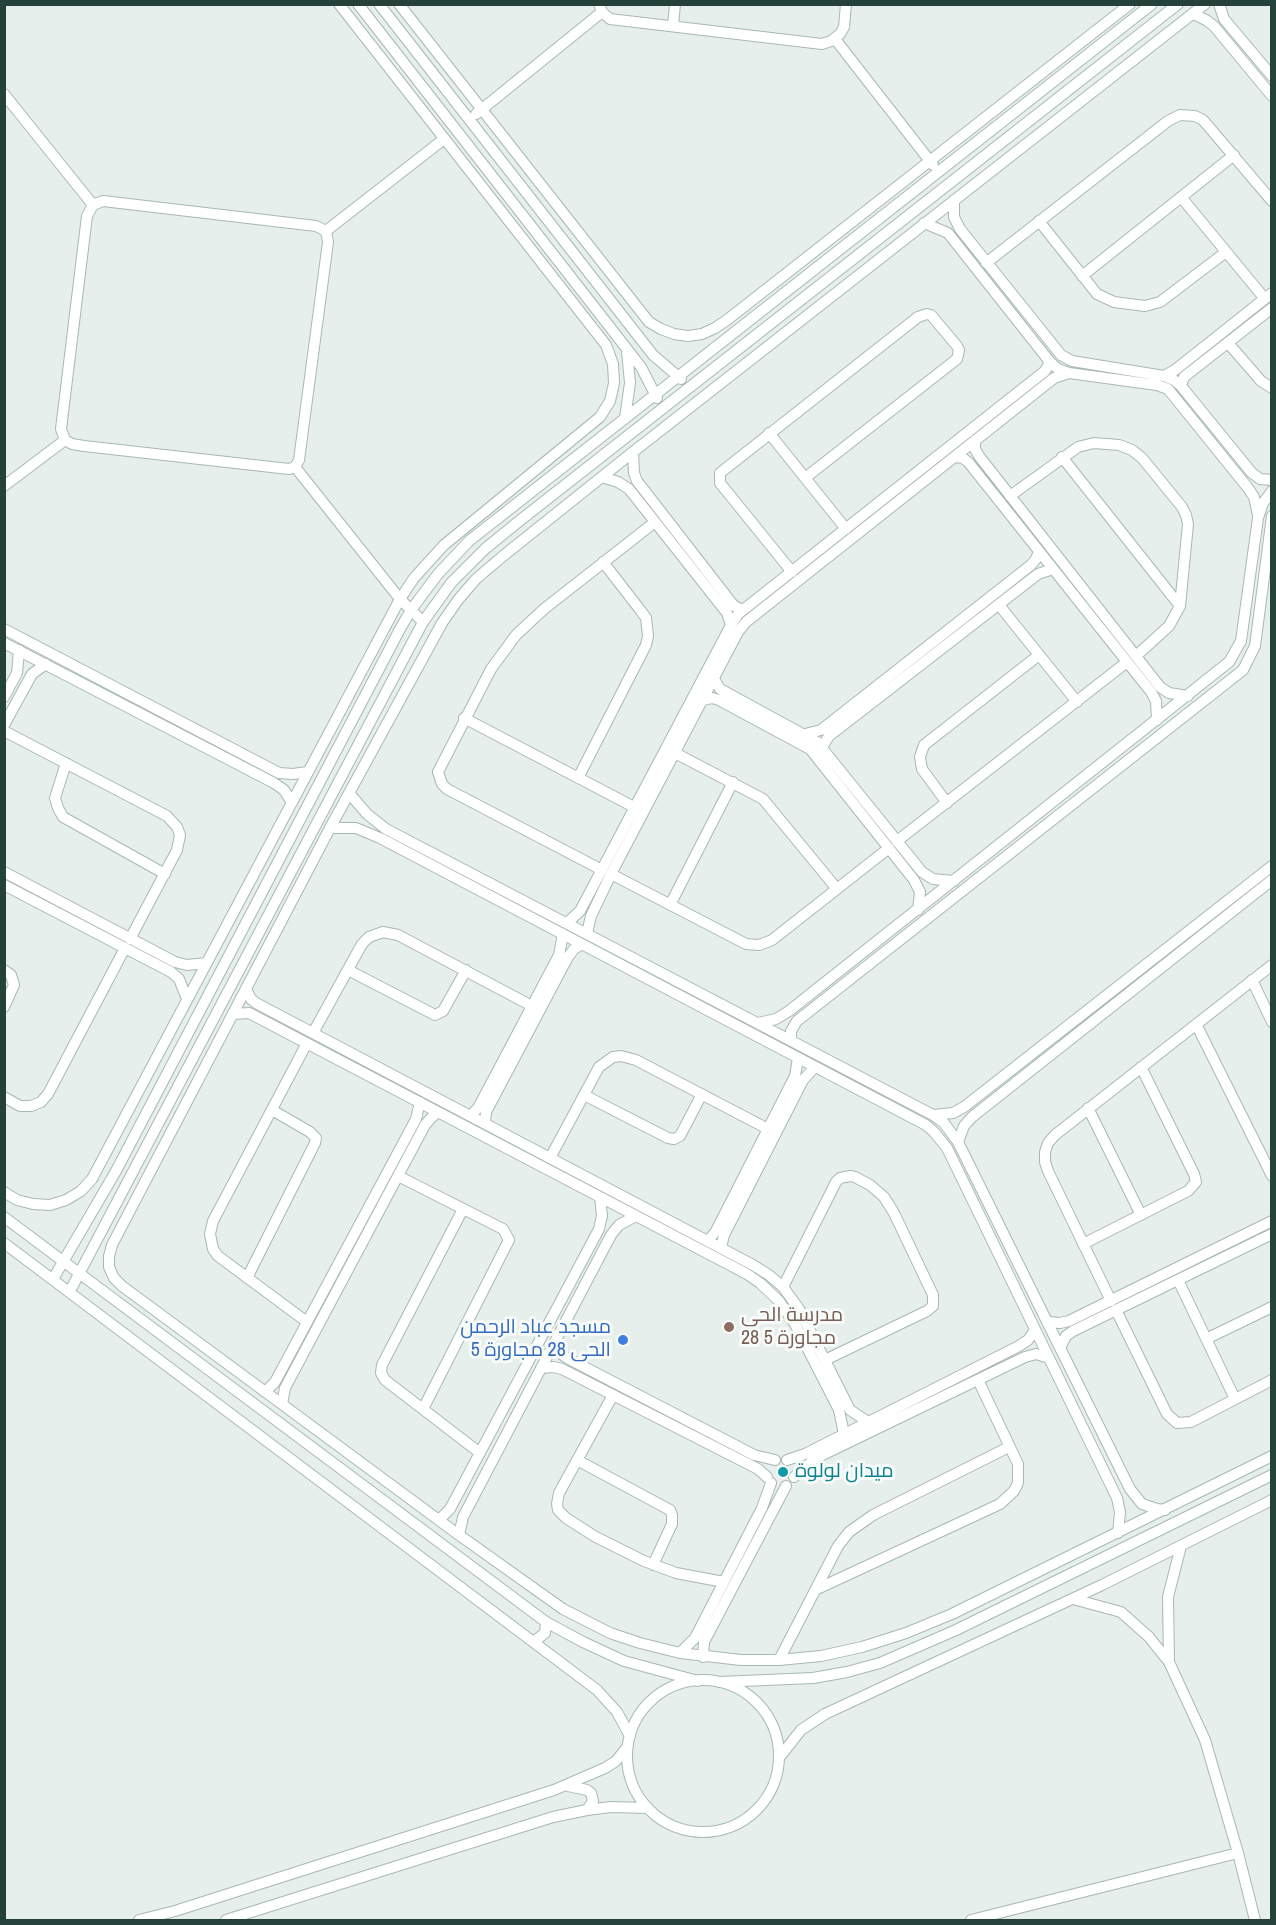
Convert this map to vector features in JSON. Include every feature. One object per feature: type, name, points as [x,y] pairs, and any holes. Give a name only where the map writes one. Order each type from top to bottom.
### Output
[{"type":"street","points":[[4,1192],[17,1200],[33,1204],[50,1204],[66,1200],[81,1191],[93,1179],[291,801],[400,599],[414,578],[444,544],[600,417],[610,401],[614,382],[613,364],[606,345],[339,4]]},
{"type":"street","points":[[358,4],[641,367],[656,394],[660,410]]},
{"type":"street","points":[[379,4],[653,355],[677,377],[692,384]]},
{"type":"street","points":[[399,4],[649,322],[674,334],[688,336],[702,334],[727,320],[1130,4]]},
{"type":"street","points":[[673,26],[675,4]]},
{"type":"street","points":[[469,120],[600,8],[610,19],[827,43],[835,39],[843,27],[846,4]]},
{"type":"street","points":[[53,1279],[116,1171],[411,610],[438,574],[469,541],[1152,4]]},
{"type":"street","points":[[70,1291],[323,807],[423,622],[451,583],[486,549],[692,384],[1178,4]]},
{"type":"street","points":[[1205,4],[490,566],[458,600],[434,638],[330,828],[112,1245],[109,1267],[114,1278],[122,1286],[563,1609],[610,1632],[640,1643],[703,1657],[779,1660],[821,1656],[895,1637],[952,1614],[1272,1456]]},
{"type":"street","points":[[1219,4],[1224,19],[1272,76]]},
{"type":"street","points":[[1193,14],[1214,26],[1272,96]]},
{"type":"street","points":[[1214,26],[1224,19]]},
{"type":"street","points":[[835,39],[948,184]]},
{"type":"street","points":[[4,94],[93,205]]},
{"type":"street","points":[[987,263],[1174,117],[1188,115],[1203,120],[1272,201]]},
{"type":"street","points":[[444,138],[448,120]]},
{"type":"street","points":[[326,231],[444,138],[462,138]]},
{"type":"street","points":[[1082,276],[1233,155]]},
{"type":"street","points":[[1181,197],[1269,300]]},
{"type":"street","points":[[954,200],[954,218],[957,226],[1064,358],[1164,376],[1174,380],[1252,473],[1260,479],[1272,480]]},
{"type":"street","points":[[103,201],[316,226],[326,231],[328,242],[299,460],[295,467],[290,469],[76,446],[65,440],[61,429],[87,216],[93,205],[103,201]]},
{"type":"street","points":[[1039,221],[1097,294],[1107,300],[1136,305],[1153,305],[1167,297],[1226,252]]},
{"type":"street","points":[[924,223],[948,232],[1050,362],[1058,369],[1069,373],[1168,388],[1248,488],[1254,497],[1258,518]]},
{"type":"street","points":[[600,289],[615,278]]},
{"type":"street","points":[[577,309],[588,299]]},
{"type":"street","points":[[1181,386],[1184,377],[1228,343],[1269,300]]},
{"type":"street","points":[[1164,376],[1269,300]]},
{"type":"street","points":[[792,572],[719,479],[722,470],[922,314],[931,315],[957,346],[959,355],[954,362],[805,478]]},
{"type":"street","points":[[1228,343],[1262,381],[1272,387]]},
{"type":"street","points":[[625,418],[630,383],[626,348]]},
{"type":"street","points":[[641,367],[649,363],[653,355]]},
{"type":"street","points":[[586,933],[588,907],[606,872],[675,753],[746,622],[823,553],[846,529],[1045,371],[1050,362]]},
{"type":"street","points":[[606,872],[634,807],[731,625],[743,610],[792,572],[823,553],[955,457],[1058,376],[1069,373]]},
{"type":"street","points":[[770,433],[846,529]]},
{"type":"street","points":[[4,486],[65,440]]},
{"type":"street","points":[[975,440],[977,453],[1132,659],[1154,697],[1157,720]]},
{"type":"street","points":[[655,522],[531,619],[516,635],[491,669],[439,766],[438,772],[442,784],[746,944],[759,945],[772,940],[1132,659],[1169,626],[1180,606],[1188,524],[1182,507],[1142,458],[1128,448],[1119,445],[1088,444],[1062,457],[1010,496]]},
{"type":"street","points":[[633,452],[634,473],[637,481],[734,606],[743,610]]},
{"type":"street","points":[[955,457],[963,458],[969,463],[1053,569],[1132,659],[1164,691],[1188,696]]},
{"type":"street","points":[[1062,457],[1180,606]]},
{"type":"street","points":[[295,467],[400,599],[423,622]]},
{"type":"street","points":[[602,477],[626,486],[727,614],[731,625]]},
{"type":"street","points":[[758,1023],[776,1019],[789,1011],[1221,670],[1236,652],[1244,629],[1258,518],[1263,503],[1272,490]]},
{"type":"street","points":[[791,1040],[791,1031],[797,1021],[1238,675],[1250,659],[1255,646],[1272,516]]},
{"type":"street","points":[[806,735],[821,730],[1022,572],[1034,562],[1039,551]]},
{"type":"street","points":[[578,778],[646,645],[648,636],[646,618],[603,562]]},
{"type":"street","points":[[822,747],[827,738],[999,605],[1042,572],[1053,569]]},
{"type":"street","points":[[1250,578],[1263,579]]},
{"type":"street","points":[[999,605],[1077,702]]},
{"type":"street","points":[[4,629],[279,772],[293,774],[307,772]]},
{"type":"street","points":[[4,642],[274,783],[284,790],[291,801]]},
{"type":"street","points":[[4,697],[17,673],[20,662],[19,650]]},
{"type":"street","points":[[947,803],[922,769],[920,756],[924,745],[1039,655]]},
{"type":"street","points":[[4,725],[32,674],[46,664]]},
{"type":"street","points":[[714,678],[717,687],[723,691],[806,735],[822,747],[893,845],[918,885],[920,898],[918,909]]},
{"type":"street","points":[[703,700],[712,698],[719,700],[807,746],[893,845],[927,876],[939,881],[954,880]]},
{"type":"street","points":[[464,718],[634,807]]},
{"type":"street","points":[[4,731],[173,821],[177,827],[180,843],[48,1094],[40,1102],[31,1106],[20,1106],[4,1097]]},
{"type":"street","points":[[675,753],[759,796],[770,805],[837,889]]},
{"type":"street","points":[[66,763],[56,798],[63,817],[165,874]]},
{"type":"street","points":[[670,905],[733,782]]},
{"type":"street","points":[[300,785],[314,793]]},
{"type":"street","points":[[349,792],[367,814],[386,829],[791,1040],[944,1123],[958,1142],[1130,1489],[1142,1504],[1165,1510]]},
{"type":"street","points":[[330,828],[344,826],[365,831],[926,1125],[934,1132],[947,1148],[1117,1498],[1120,1512],[1118,1533]]},
{"type":"street","points":[[933,1115],[953,1113],[964,1107],[1272,866]]},
{"type":"street","points":[[4,872],[128,944],[176,975],[187,999]]},
{"type":"street","points":[[958,1142],[964,1126],[972,1117],[1272,880]]},
{"type":"street","points":[[4,885],[128,944],[181,964],[206,963]]},
{"type":"street","points":[[567,922],[588,907]]},
{"type":"street","points":[[314,1033],[362,944],[369,937],[382,932],[398,935],[532,1006]]},
{"type":"street","points":[[471,1116],[478,1108],[559,955],[563,934]]},
{"type":"street","points":[[1176,941],[1182,951]]},
{"type":"street","points":[[485,1123],[486,1112],[568,957],[582,944]]},
{"type":"street","points":[[1272,965],[1055,1135],[1048,1143],[1045,1152],[1048,1172],[1171,1420],[1177,1423],[1191,1422],[1272,1380]]},
{"type":"street","points":[[645,978],[650,966]]},
{"type":"street","points":[[4,970],[11,975],[14,985],[4,1007]]},
{"type":"street","points":[[348,970],[438,1015],[443,1011],[466,970]]},
{"type":"street","points":[[1252,980],[1272,1022]]},
{"type":"street","points":[[246,989],[253,1001],[753,1265],[783,1287],[799,1309],[850,1410],[868,1422]]},
{"type":"street","points":[[233,1014],[249,1012],[747,1274],[772,1293],[795,1324],[839,1410],[844,1434]]},
{"type":"street","points":[[1196,1024],[1272,1176]]},
{"type":"street","points":[[307,1043],[213,1221],[210,1234],[213,1250],[218,1256],[307,1322]]},
{"type":"street","points":[[550,1158],[599,1067],[605,1061],[621,1056],[636,1060],[768,1129]]},
{"type":"street","points":[[708,1241],[716,1231],[795,1076],[798,1058]]},
{"type":"street","points":[[721,1248],[724,1235],[803,1080],[815,1067]]},
{"type":"street","points":[[1083,1244],[1191,1189],[1196,1182],[1141,1067]]},
{"type":"street","points":[[584,1095],[674,1139],[680,1136],[702,1094]]},
{"type":"street","points":[[265,1392],[275,1382],[416,1119],[420,1102]]},
{"type":"street","points":[[1088,1108],[1141,1215]]},
{"type":"street","points":[[247,1278],[316,1138],[310,1132],[272,1110]]},
{"type":"street","points":[[282,1404],[285,1388],[425,1125],[438,1112]]},
{"type":"street","points":[[116,1171],[123,1176],[131,1177]]},
{"type":"street","points":[[398,1176],[503,1229],[508,1236],[508,1244],[423,1409]]},
{"type":"street","points":[[783,1287],[840,1178],[855,1177],[870,1185],[884,1197],[933,1295],[933,1306],[825,1360]]},
{"type":"street","points":[[439,1520],[450,1509],[599,1228],[602,1216],[600,1197]]},
{"type":"street","points":[[976,1208],[988,1202]]},
{"type":"street","points":[[463,1209],[381,1369],[385,1380],[480,1453]]},
{"type":"street","points":[[459,1535],[463,1517],[610,1235],[619,1225],[636,1216]]},
{"type":"street","points":[[4,1217],[546,1622],[624,1660],[698,1681],[778,1681],[813,1678],[847,1672],[908,1652],[1272,1475]]},
{"type":"street","points":[[1060,1348],[1071,1326],[1272,1221]]},
{"type":"street","points":[[1113,1305],[1178,1280],[1272,1234]]},
{"type":"street","points":[[4,1243],[597,1690],[608,1700],[621,1718],[629,1741],[628,1765],[632,1784],[648,1809],[665,1822],[684,1830],[705,1832],[726,1829],[745,1820],[761,1806],[776,1779],[779,1748],[774,1727],[763,1709],[748,1695],[719,1682]]},
{"type":"street","points":[[1178,1280],[1235,1399]]},
{"type":"street","points":[[1206,1340],[1272,1307]]},
{"type":"street","points":[[1048,1322],[1071,1326]]},
{"type":"street","points":[[554,1343],[560,1353],[567,1358],[754,1455],[787,1460],[805,1454],[1019,1346],[1028,1340],[1035,1330]]},
{"type":"street","points":[[703,1657],[704,1642],[786,1486],[816,1458],[1030,1355],[1049,1358]]},
{"type":"street","points":[[541,1368],[562,1369],[758,1469],[778,1487],[786,1486]]},
{"type":"street","points":[[815,1590],[1000,1504],[1008,1498],[1018,1483],[1018,1464],[978,1380]]},
{"type":"street","points":[[613,1395],[557,1498],[558,1510],[594,1536],[653,1565],[700,1579],[724,1582]]},
{"type":"street","points":[[779,1660],[838,1546],[857,1525],[1010,1447]]},
{"type":"street","points":[[577,1460],[670,1510],[672,1524],[653,1565]]},
{"type":"street","points":[[680,1653],[693,1641],[762,1508],[769,1480],[767,1468],[775,1460]]},
{"type":"street","points":[[787,1460],[793,1466],[794,1478]]},
{"type":"street","points":[[779,1758],[796,1735],[813,1721],[1073,1599],[1272,1500]]},
{"type":"street","points":[[1169,1662],[1168,1597],[1181,1546]]},
{"type":"street","points":[[1016,1582],[1023,1598]]},
{"type":"street","points":[[1073,1599],[1121,1612],[1149,1637],[1169,1662],[1205,1740],[1238,1852],[1255,1920]]},
{"type":"street","points":[[532,1641],[545,1633],[546,1622]]},
{"type":"street","points":[[908,1652],[919,1670]]},
{"type":"street","points":[[139,1920],[262,1884],[566,1786],[592,1775],[616,1761],[629,1741],[638,1717],[651,1701],[668,1689],[698,1681]]},
{"type":"street","points":[[566,1786],[591,1793],[593,1801],[587,1810]]},
{"type":"street","points":[[226,1920],[534,1822],[611,1807],[648,1809]]},
{"type":"street","points":[[971,1920],[1238,1852]]},
{"type":"place","name":"مدرسة الحى 28 مجاورة 5","points":[[729,1327]]},
{"type":"place","name":"مسجد عباد الرحمن الحى 28 مجاورة 5","points":[[623,1340]]},
{"type":"place","name":"ميدان لولوة","points":[[783,1472]]}]
